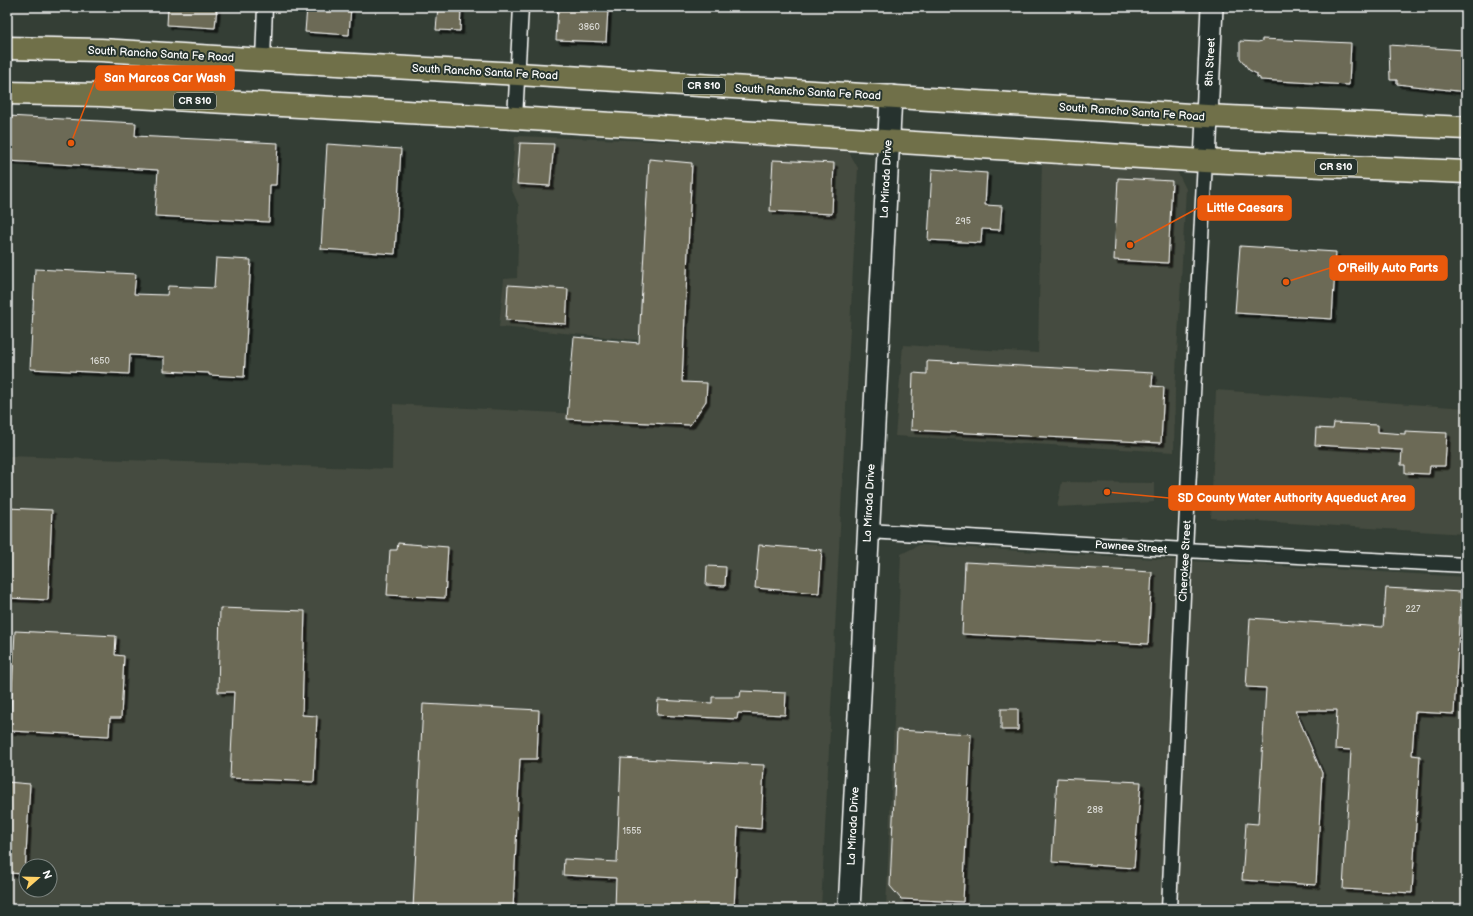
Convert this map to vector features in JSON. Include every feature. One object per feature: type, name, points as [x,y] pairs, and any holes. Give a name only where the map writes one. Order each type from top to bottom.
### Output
[{"type":"main road","name":"South Rancho Santa Fe Road","points":[[7,48],[101,50],[1208,116],[1466,128]]},
{"type":"main road","name":"CR S10","points":[[7,93],[100,95],[515,118],[1206,161],[1466,172]]},
{"type":"street","points":[[262,60],[264,7]]},
{"type":"street","points":[[515,118],[521,7]]},
{"type":"street","name":"8th Street","points":[[1208,116],[1212,7]]},
{"type":"street","name":"La Mirada Drive","points":[[849,909],[891,96]]},
{"type":"street","name":"Cherokee Street","points":[[1169,909],[1185,550],[1208,116]]},
{"type":"street","name":"Pawnee Street","points":[[868,531],[1466,565]]},
{"type":"shaded area","points":[[515,136],[841,148],[850,154],[858,168],[821,909],[7,909],[7,456],[392,469],[393,404],[634,417],[638,340],[499,327],[504,279],[517,278],[519,206],[511,188]]},
{"type":"shaded area","points":[[1042,159],[1171,168],[1178,173],[1186,189],[1175,392],[1174,452],[895,436],[903,345],[1038,353]]},
{"type":"shaded area","points":[[1216,390],[1466,408],[1466,534],[1211,518]]},
{"type":"shaded area","points":[[1062,482],[1154,483],[1154,502],[1057,507]]},
{"type":"shaded area","points":[[919,545],[1466,577],[1466,909],[886,909],[901,554]]},
{"type":"building","points":[[168,7],[217,7],[215,28],[167,25]]},
{"type":"building","points":[[307,7],[351,7],[349,35],[305,32]]},
{"type":"building","points":[[438,7],[461,7],[460,31],[436,30]]},
{"type":"building","points":[[558,7],[608,9],[606,42],[556,40]]},
{"type":"building","points":[[1262,39],[1351,43],[1349,85],[1260,80],[1260,78],[1257,77],[1257,74],[1249,70],[1240,58],[1240,41],[1258,42],[1262,41]]},
{"type":"building","points":[[1389,45],[1464,50],[1466,52],[1466,92],[1397,84],[1397,80],[1390,80]]},
{"type":"building","points":[[8,116],[136,123],[135,136],[278,143],[276,185],[270,185],[269,222],[155,216],[158,170],[7,161]]},
{"type":"building","points":[[520,143],[554,144],[550,186],[517,184]]},
{"type":"building","points":[[327,144],[401,149],[395,254],[321,249]]},
{"type":"building","points":[[649,159],[692,163],[682,382],[707,383],[706,401],[690,425],[567,419],[574,337],[639,343]]},
{"type":"building","points":[[773,160],[834,163],[832,214],[770,211]]},
{"type":"building","points":[[932,169],[987,173],[985,205],[1002,206],[1000,230],[982,229],[981,243],[928,240]]},
{"type":"building","points":[[1118,178],[1172,181],[1168,263],[1114,260]]},
{"type":"building","points":[[1240,246],[1336,252],[1332,319],[1235,313]]},
{"type":"building","points":[[216,258],[251,260],[244,377],[209,375],[209,373],[164,371],[164,357],[130,355],[129,374],[30,369],[35,269],[136,274],[134,294],[167,295],[168,286],[214,288]]},
{"type":"building","points":[[508,285],[568,289],[566,324],[506,320]]},
{"type":"building","points":[[927,361],[1153,373],[1152,386],[1164,387],[1161,443],[911,430],[913,373],[927,374]]},
{"type":"building","points":[[1334,423],[1378,425],[1378,432],[1405,434],[1405,431],[1447,433],[1445,466],[1430,466],[1429,474],[1405,473],[1405,465],[1401,465],[1402,450],[1315,445],[1316,428],[1333,429]]},
{"type":"building","points":[[7,508],[52,510],[48,600],[7,598]]},
{"type":"building","points":[[398,543],[448,547],[445,598],[387,595],[390,550],[397,550]]},
{"type":"building","points":[[759,545],[822,550],[819,593],[755,588]]},
{"type":"building","points":[[965,562],[1152,572],[1148,644],[962,634]]},
{"type":"building","points":[[707,566],[726,567],[725,586],[706,585]]},
{"type":"building","points":[[1386,588],[1461,592],[1454,714],[1415,712],[1412,755],[1420,756],[1412,893],[1343,889],[1351,750],[1335,749],[1337,710],[1295,710],[1322,773],[1316,885],[1242,880],[1246,823],[1258,824],[1266,688],[1246,687],[1250,618],[1383,627]]},
{"type":"building","points":[[220,608],[305,611],[302,715],[317,716],[314,782],[230,778],[234,692],[218,692]]},
{"type":"building","points":[[15,631],[116,636],[115,655],[124,656],[121,718],[110,718],[109,736],[10,731]]},
{"type":"building","points":[[741,691],[786,693],[785,715],[738,713],[737,719],[657,715],[658,700],[712,703],[712,697],[740,697]]},
{"type":"building","points":[[423,704],[539,710],[537,759],[520,759],[513,909],[413,909]]},
{"type":"building","points":[[1001,709],[1018,709],[1018,730],[1001,730]]},
{"type":"building","points":[[897,730],[971,734],[963,902],[901,899],[890,886]]},
{"type":"building","points":[[621,758],[764,765],[761,829],[738,827],[734,909],[615,909],[616,878],[563,875],[564,859],[617,862]]},
{"type":"building","points":[[1057,778],[1141,782],[1134,868],[1052,862]]},
{"type":"building","points":[[7,782],[30,784],[26,858],[18,858],[18,874],[7,873]]},
{"type":"place","name":"San Marcos Car Wash","points":[[71,143]]},
{"type":"place","name":"Little Caesars","points":[[1130,245]]},
{"type":"place","name":"O'Reilly Auto Parts","points":[[1286,282]]},
{"type":"place","name":"SD County Water Authority Aqueduct Area","points":[[1107,492]]}]
